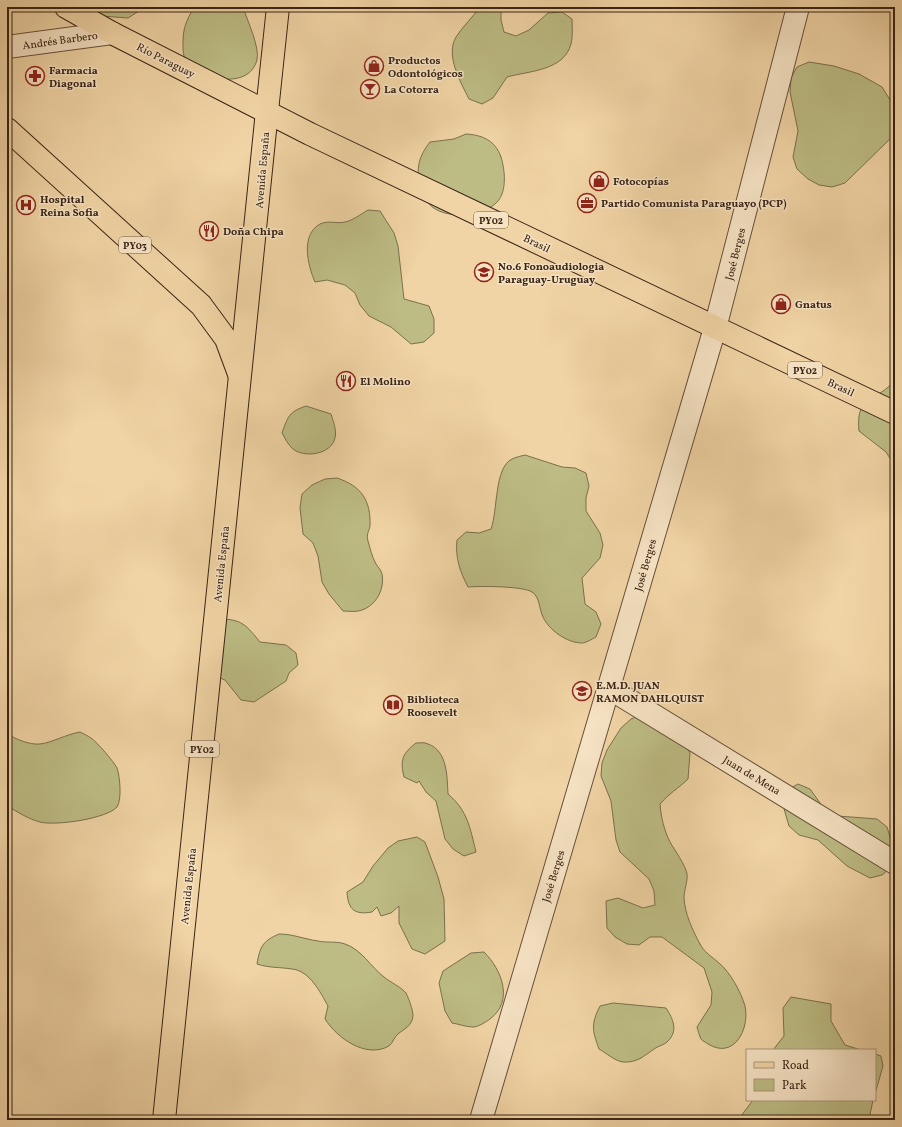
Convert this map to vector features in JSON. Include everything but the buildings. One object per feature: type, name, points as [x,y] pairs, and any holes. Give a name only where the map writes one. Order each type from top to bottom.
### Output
[{"type":"main road","name":"Río Paraguay","points":[[66,7],[112,33],[267,111]]},
{"type":"main road","name":"Avenida España","points":[[164,1120],[278,7]]},
{"type":"main road","name":"Brasil","points":[[267,111],[310,134],[895,413]]},
{"type":"main road","name":"PY03","points":[[7,129],[201,305],[226,339],[240,378]]},
{"type":"street","name":"José Berges","points":[[481,1120],[715,328],[798,7]]},
{"type":"street","name":"Andrés Barbero","points":[[7,47],[112,33]]},
{"type":"street","name":"Juan de Mena","points":[[609,688],[895,863]]},
{"type":"green space","points":[[88,7],[141,7],[139,11],[128,18],[102,16]]},
{"type":"green space","points":[[194,7],[243,7],[257,48],[257,60],[252,70],[244,76],[233,79],[222,79],[210,76],[190,64],[184,56],[183,38],[186,25]]},
{"type":"green space","points":[[480,7],[501,7],[501,20],[504,32],[516,36],[529,30],[548,13],[562,12],[572,19],[572,41],[567,53],[561,60],[553,65],[535,71],[507,77],[493,98],[482,104],[469,99],[455,69],[452,52],[456,37]]},
{"type":"green space","points":[[809,62],[834,66],[859,74],[882,87],[895,108],[895,134],[845,183],[832,187],[819,185],[808,179],[797,169],[793,157],[798,131],[790,92],[791,78],[797,67]]},
{"type":"green space","points":[[466,134],[483,137],[495,146],[502,162],[504,174],[503,191],[498,201],[483,211],[462,215],[441,212],[433,207],[424,196],[418,174],[419,163],[423,152],[430,142],[454,139]]},
{"type":"green space","points":[[368,210],[380,211],[394,233],[398,246],[404,299],[429,306],[434,319],[434,333],[424,342],[411,344],[391,327],[369,316],[360,305],[355,293],[345,285],[327,280],[315,282],[310,268],[307,251],[310,235],[314,229],[323,223],[342,222],[354,219]]},
{"type":"green space","points":[[895,379],[895,466],[886,452],[859,431],[859,419],[864,404],[889,387]]},
{"type":"green space","points":[[306,406],[331,414],[336,432],[332,444],[323,451],[317,453],[310,454],[298,452],[290,446],[282,433],[290,415],[296,410]]},
{"type":"green space","points":[[525,455],[562,467],[575,468],[586,473],[589,486],[586,498],[586,511],[600,533],[603,545],[600,558],[582,578],[585,604],[596,612],[601,624],[596,637],[582,643],[570,641],[559,635],[550,627],[543,617],[537,597],[532,592],[511,588],[468,587],[460,570],[457,558],[457,540],[466,532],[479,533],[491,529],[497,490],[502,471],[506,464],[512,459]]},
{"type":"green space","points":[[337,478],[352,485],[363,495],[366,501],[370,517],[370,526],[367,539],[373,558],[381,571],[383,580],[378,597],[374,602],[364,609],[356,611],[343,611],[329,594],[322,582],[318,556],[313,543],[303,534],[300,508],[302,494],[312,485],[325,479]]},
{"type":"green space","points":[[219,619],[233,620],[243,624],[260,642],[286,645],[296,653],[298,665],[289,673],[286,681],[254,702],[241,700],[225,680],[208,673]]},
{"type":"green space","points":[[643,714],[677,731],[690,753],[688,779],[663,800],[660,804],[660,809],[670,842],[682,862],[687,874],[684,898],[687,916],[700,944],[731,977],[745,1006],[745,1024],[742,1032],[738,1040],[725,1048],[717,1048],[702,1040],[697,1027],[711,1005],[712,992],[704,968],[662,937],[650,937],[639,945],[627,944],[615,937],[607,928],[606,901],[618,898],[643,908],[655,905],[654,891],[649,879],[620,852],[616,840],[611,801],[601,776],[602,763],[607,750],[621,728],[631,719]]},
{"type":"green space","points":[[80,732],[91,738],[117,768],[119,776],[120,799],[117,807],[102,815],[92,818],[68,822],[47,823],[31,819],[7,806],[7,734],[27,743],[40,744]]},
{"type":"green space","points":[[416,743],[425,743],[435,748],[443,759],[447,773],[448,794],[455,800],[464,813],[470,828],[476,852],[464,856],[453,849],[445,839],[436,801],[426,792],[419,781],[417,783],[404,777],[402,766],[403,758]]},
{"type":"green space","points":[[798,784],[810,789],[825,810],[838,816],[877,819],[887,827],[891,840],[893,866],[882,875],[870,878],[847,866],[818,840],[799,835],[789,826],[782,802],[787,790]]},
{"type":"green space","points":[[417,837],[425,842],[438,877],[444,899],[445,941],[425,954],[412,949],[399,923],[399,906],[391,913],[381,916],[377,907],[372,912],[357,912],[349,903],[347,892],[363,882],[373,866],[388,848],[398,841]]},
{"type":"green space","points":[[279,934],[321,942],[342,943],[351,946],[386,979],[406,993],[411,1004],[413,1014],[411,1022],[397,1035],[389,1046],[380,1049],[371,1050],[362,1048],[344,1039],[325,1019],[328,1006],[314,983],[309,978],[292,969],[257,964],[259,953],[263,945],[269,939]]},
{"type":"green space","points":[[484,952],[500,976],[503,986],[502,1003],[497,1012],[490,1019],[477,1026],[470,1027],[452,1023],[445,1011],[439,983],[443,971],[471,953]]},
{"type":"green space","points":[[791,997],[831,1004],[831,1021],[845,1045],[858,1049],[774,1049],[784,1036],[783,1008]]},
{"type":"green space","points":[[613,1003],[666,1008],[674,1025],[671,1038],[666,1043],[636,1060],[623,1062],[611,1057],[599,1049],[594,1032],[594,1023],[600,1006]]},
{"type":"green space","points":[[876,1054],[881,1056],[883,1066],[876,1090]]},
{"type":"green space","points":[[752,1101],[873,1101],[869,1120],[738,1120]]},
{"type":"place","name":"Productos Odontológicos","points":[[374,66]]},
{"type":"place","name":"Farmacia Diagonal","points":[[35,76]]},
{"type":"place","name":"La Cotorra","points":[[370,89]]},
{"type":"place","name":"Fotocopías","points":[[599,181]]},
{"type":"place","name":"Partido Comunista Paraguayo (PCP)","points":[[587,203]]},
{"type":"place","name":"Hospital Reina Sofia","points":[[26,205]]},
{"type":"place","name":"Doña Chipa","points":[[209,231]]},
{"type":"place","name":"No.6 Fonoaudiologia Paraguay-Uruguay","points":[[484,272]]},
{"type":"place","name":"Gnatus","points":[[781,304]]},
{"type":"place","name":"El Molino","points":[[346,381]]},
{"type":"place","name":"E.M.D. JUAN RAMON DAHLQUIST","points":[[582,691]]},
{"type":"place","name":"Biblioteca Roosevelt","points":[[393,705]]}]
